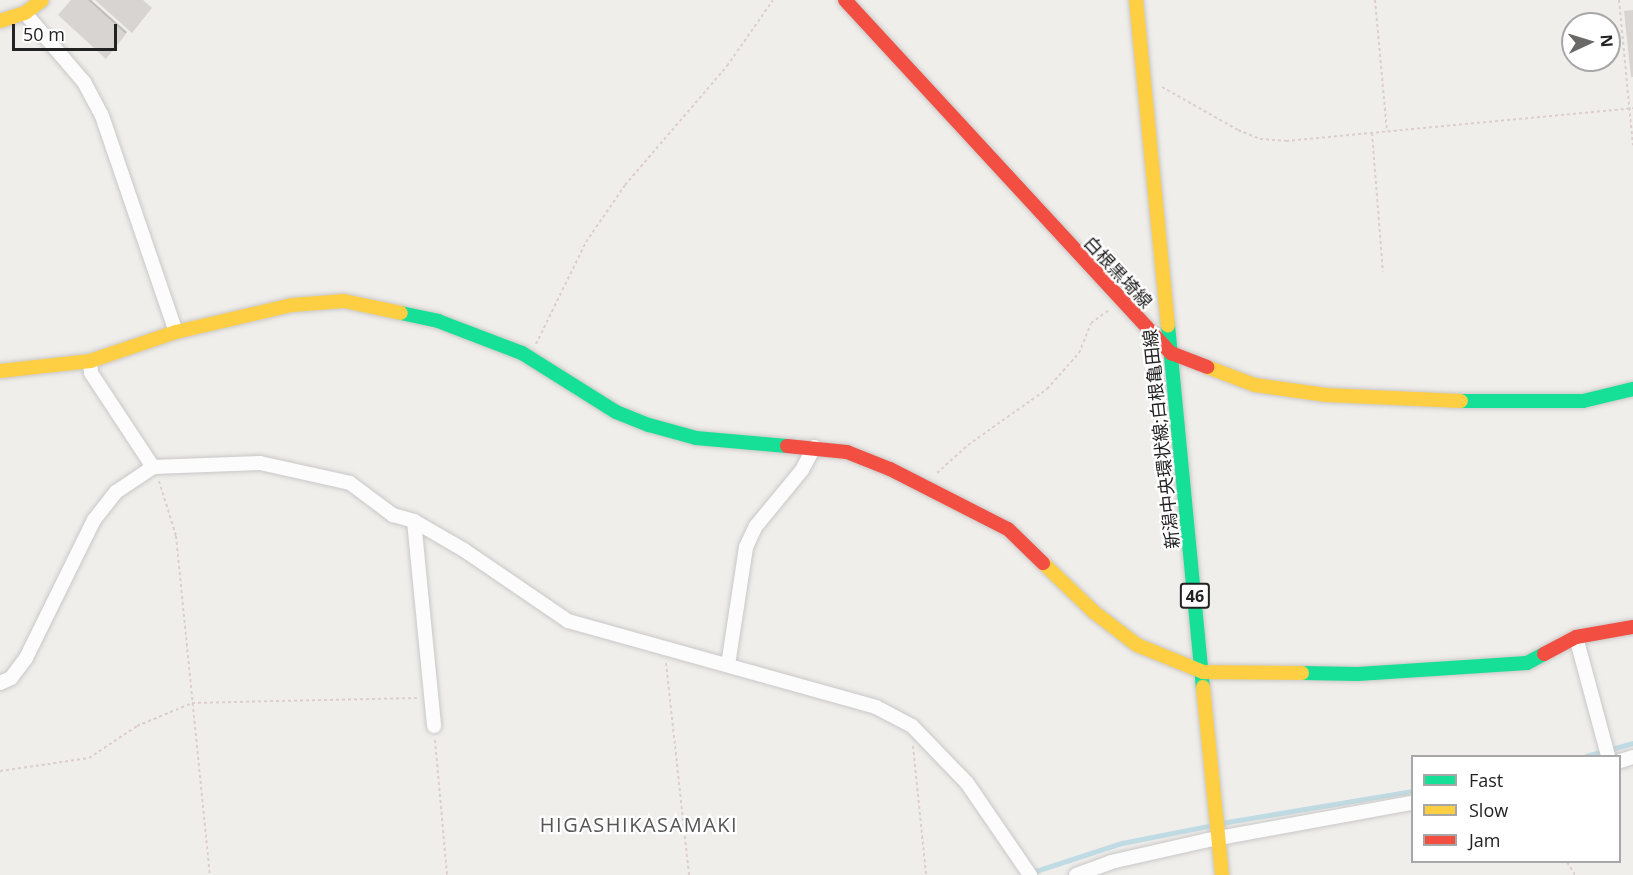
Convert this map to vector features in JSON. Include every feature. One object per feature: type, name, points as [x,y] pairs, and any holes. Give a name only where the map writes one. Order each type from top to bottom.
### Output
[{"type":"main road","points":[[0,21],[25,13],[42,0]]},
{"type":"main road","name":"白根黒埼線","points":[[845,0],[1120,302],[1171,353],[1255,385],[1326,395],[1525,404],[1583,401],[1633,389]]},
{"type":"main road","name":"新潟中央環状線;白根亀田線","points":[[1136,0],[1222,875]]},
{"type":"main road","points":[[0,371],[90,361],[176,332],[292,304],[344,301],[438,321],[530,358],[615,412],[649,425],[696,438],[814,447],[847,452],[925,486],[1008,529],[1094,612],[1137,645],[1203,672],[1358,674],[1527,663],[1576,637],[1633,627]]},
{"type":"street","points":[[25,13],[84,82],[102,116],[176,332]]},
{"type":"street","points":[[90,361],[91,373],[153,467]]},
{"type":"street","points":[[728,665],[746,547],[756,526],[802,470],[814,447]]},
{"type":"street","points":[[0,683],[11,678],[26,658],[94,520],[116,492],[153,467],[260,463],[350,483],[393,515],[414,521],[465,550],[568,621],[876,707],[912,726],[967,783],[1030,875]]},
{"type":"street","points":[[414,521],[434,726]]},
{"type":"street","points":[[1576,637],[1608,755]]},
{"type":"street","points":[[1076,875],[1111,862],[1218,839],[1411,803]]},
{"type":"path","points":[[530,358],[586,242],[625,185],[727,66],[773,0]]},
{"type":"path","points":[[1375,0],[1387,131]]},
{"type":"path","points":[[1618,0],[1632,108],[1633,145]]},
{"type":"path","points":[[1144,77],[1260,139],[1286,141],[1632,108]]},
{"type":"path","points":[[1372,133],[1383,272]]},
{"type":"path","points":[[925,486],[968,445],[1047,389],[1079,353],[1091,323],[1120,302]]},
{"type":"path","points":[[153,467],[176,536],[210,875]]},
{"type":"path","points":[[666,648],[689,875]]},
{"type":"path","points":[[0,771],[89,758],[137,726],[192,703],[386,701],[432,697]]},
{"type":"path","points":[[434,726],[447,875]]},
{"type":"path","points":[[912,726],[926,875]]},
{"type":"building","points":[[71,0],[88,0],[126,34],[106,59],[58,15]]},
{"type":"building","points":[[95,0],[143,0],[152,8],[132,33]]},
{"type":"building","points":[[1633,10],[1633,77],[1631,77],[1624,11]]},
{"type":"waterway","points":[[1590,755],[1633,743]]},
{"type":"waterway","points":[[1221,823],[1411,791]]},
{"type":"waterway","points":[[1030,873],[1122,843],[1213,825]]},
{"type":"traffic: fast","points":[[401,313],[438,321],[522,353],[616,412],[649,425],[696,438],[787,446]]},
{"type":"traffic: fast","points":[[1168,325],[1203,687]]},
{"type":"traffic: fast","points":[[1461,401],[1583,401],[1633,389]]},
{"type":"traffic: fast","points":[[1302,673],[1358,674],[1527,663],[1544,654]]},
{"type":"traffic: slow","points":[[0,21],[25,13],[42,0]]},
{"type":"traffic: slow","points":[[1136,0],[1168,325]]},
{"type":"traffic: slow","points":[[0,371],[90,361],[176,332],[292,305],[344,301],[401,313]]},
{"type":"traffic: slow","points":[[1207,367],[1255,385],[1326,395],[1461,401]]},
{"type":"traffic: slow","points":[[1043,563],[1094,612],[1137,645],[1203,672],[1302,673]]},
{"type":"traffic: slow","points":[[1203,687],[1222,875]]},
{"type":"traffic: jam","points":[[845,0],[1171,353],[1207,367]]},
{"type":"traffic: jam","points":[[787,446],[847,452],[890,469],[1008,529],[1043,563]]},
{"type":"traffic: jam","points":[[1544,654],[1576,637],[1633,627]]},
{"type":"district","name":"HIGASHIKASAMAKI","points":[[639,824]]}]
